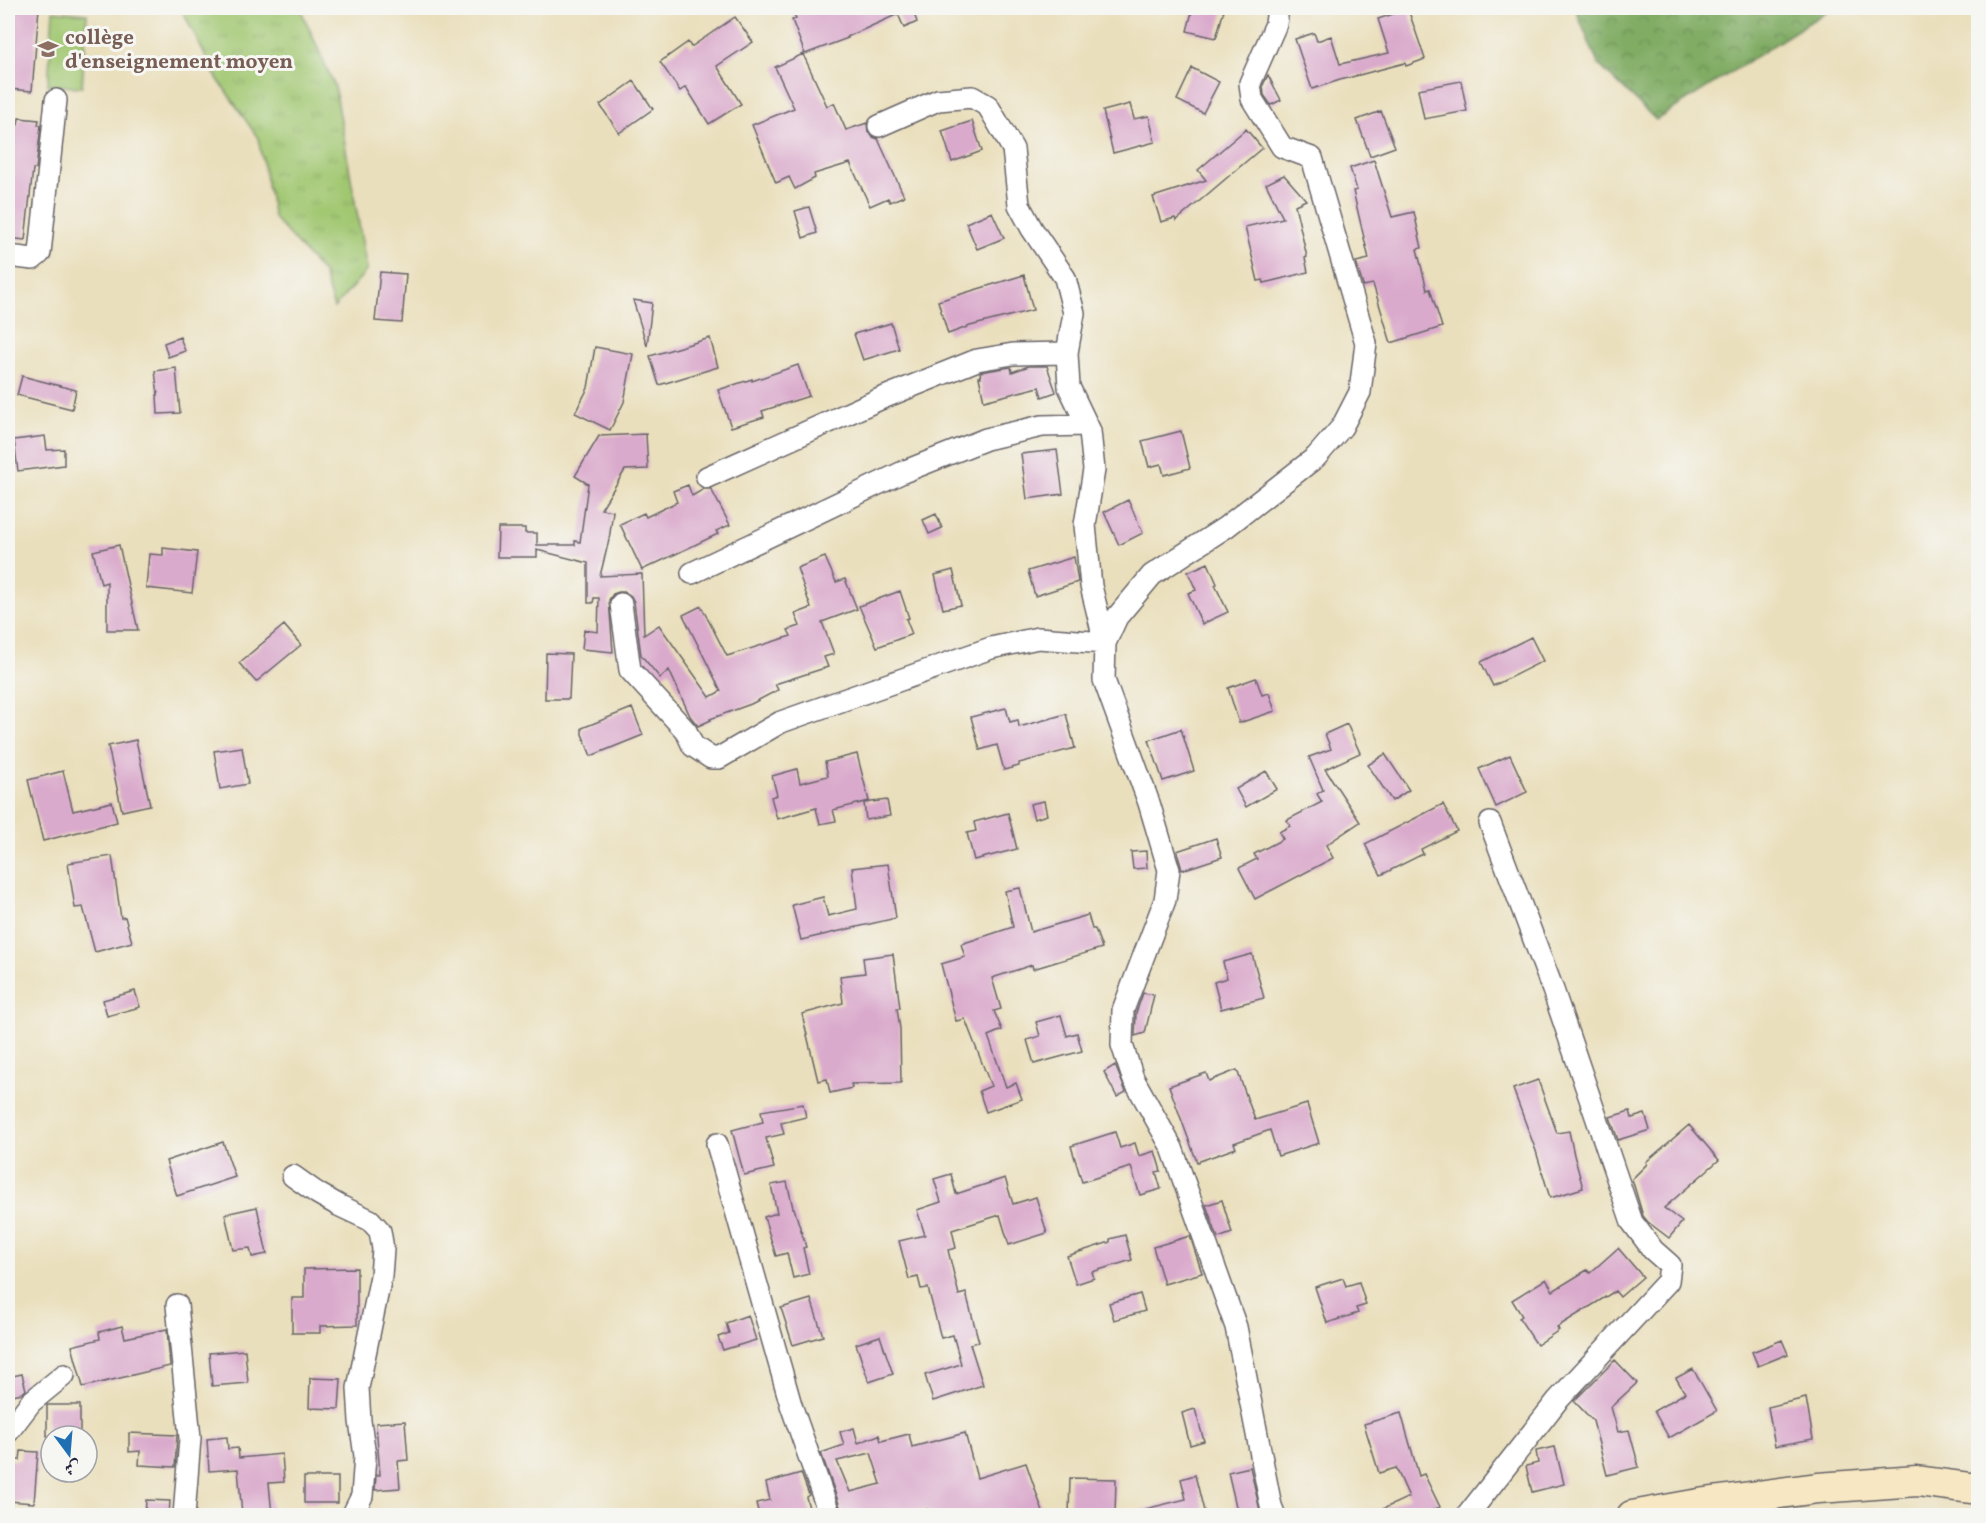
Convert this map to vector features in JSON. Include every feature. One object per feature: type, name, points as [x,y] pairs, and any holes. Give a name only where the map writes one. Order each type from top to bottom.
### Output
[{"type":"main road","points":[[1632,1515],[1818,1488],[1917,1482],[1978,1489]]},
{"type":"street","points":[[1105,643],[1117,617],[1152,574],[1226,527],[1316,457],[1342,428],[1360,392],[1366,343],[1312,158],[1282,147],[1252,99],[1250,83],[1276,24],[1278,8]]},
{"type":"street","points":[[879,126],[938,100],[972,97],[988,106],[1013,149],[1019,205],[1065,278],[1074,312],[1067,353],[1069,387],[1090,431],[1094,470],[1085,525],[1091,586],[1105,643],[1104,680],[1149,804],[1168,870],[1165,900],[1123,1010],[1122,1045],[1133,1078],[1172,1148],[1236,1327],[1271,1506],[1275,1515]]},
{"type":"street","points":[[8,256],[33,259],[40,253],[56,100]]},
{"type":"street","points":[[707,477],[880,399],[977,360],[1013,354],[1067,353]]},
{"type":"street","points":[[692,573],[903,472],[986,439],[1042,426],[1087,425]]},
{"type":"street","points":[[621,604],[630,670],[686,730],[693,746],[711,758],[719,758],[781,722],[991,648],[1038,638],[1105,643]]},
{"type":"street","points":[[1467,1515],[1557,1401],[1668,1281],[1670,1265],[1653,1250],[1632,1222],[1553,990],[1490,823]]},
{"type":"street","points":[[717,1144],[791,1405],[830,1515]]},
{"type":"street","points":[[293,1176],[317,1193],[370,1220],[380,1232],[383,1249],[381,1276],[358,1388],[365,1456],[362,1496],[352,1515]]},
{"type":"street","points":[[177,1305],[190,1438],[184,1515]]},
{"type":"street","points":[[8,1432],[32,1402],[64,1375]]},
{"type":"path","points":[[8,832],[11,858]]},
{"type":"green space","points":[[181,8],[300,8],[335,87],[367,270],[334,308],[323,273],[274,218],[258,138],[215,75]]},
{"type":"green space","points":[[1575,8],[1832,8],[1656,120],[1598,64]]},
{"type":"green space","points":[[53,11],[87,14],[82,87],[48,85]]},
{"type":"building","points":[[10,8],[39,8],[32,91],[8,89]]},
{"type":"building","points":[[789,8],[912,8],[917,22],[904,28],[898,14],[848,38],[805,54],[792,20],[796,19]]},
{"type":"building","points":[[1193,8],[1224,10],[1216,38],[1187,31]]},
{"type":"building","points":[[1408,9],[1425,59],[1406,66],[1405,63],[1312,89],[1295,39],[1314,33],[1317,41],[1331,36],[1340,64],[1389,53],[1378,19]]},
{"type":"building","points":[[735,17],[753,42],[717,66],[741,104],[709,124],[686,87],[680,91],[660,62],[688,42],[691,47]]},
{"type":"building","points":[[803,54],[827,106],[834,103],[846,130],[867,123],[868,132],[878,139],[904,196],[890,202],[888,198],[870,206],[850,163],[814,174],[815,178],[795,189],[789,177],[776,183],[752,125],[794,108],[775,67]]},
{"type":"building","points":[[1192,68],[1219,82],[1203,113],[1177,100]]},
{"type":"building","points":[[1268,75],[1281,100],[1271,105],[1264,95],[1263,85]]},
{"type":"building","points":[[634,81],[653,109],[619,133],[600,105]]},
{"type":"building","points":[[1461,81],[1467,111],[1424,119],[1418,89]]},
{"type":"building","points":[[1130,104],[1134,119],[1149,116],[1155,142],[1113,153],[1103,111]]},
{"type":"building","points":[[1381,111],[1395,147],[1370,156],[1357,120]]},
{"type":"building","points":[[19,118],[39,120],[38,125],[41,125],[36,169],[33,169],[25,240],[8,238],[8,155],[11,124],[18,125]]},
{"type":"building","points":[[972,121],[982,151],[952,162],[942,131]]},
{"type":"building","points":[[1246,129],[1262,148],[1176,221],[1175,218],[1161,222],[1153,197],[1206,180],[1198,170]]},
{"type":"building","points":[[1374,160],[1392,217],[1414,212],[1422,248],[1417,249],[1427,290],[1430,289],[1442,327],[1391,343],[1373,284],[1363,286],[1356,262],[1369,259],[1353,191],[1357,190],[1350,168]]},
{"type":"building","points":[[1284,175],[1306,200],[1295,205],[1307,257],[1305,258],[1308,272],[1264,283],[1263,280],[1258,281],[1245,227],[1283,218],[1266,184]]},
{"type":"building","points":[[809,207],[817,233],[803,238],[795,211]]},
{"type":"building","points":[[992,212],[1004,238],[977,249],[966,223]]},
{"type":"building","points":[[380,272],[406,274],[402,323],[375,321]]},
{"type":"building","points":[[1024,275],[1033,310],[948,334],[938,301]]},
{"type":"building","points":[[633,300],[652,303],[647,346]]},
{"type":"building","points":[[891,323],[899,349],[863,360],[854,334]]},
{"type":"building","points":[[180,337],[185,351],[168,357],[164,343]]},
{"type":"building","points":[[710,338],[718,367],[659,385],[650,356]]},
{"type":"building","points":[[595,347],[633,354],[624,402],[610,430],[575,413],[588,388]]},
{"type":"building","points":[[798,365],[809,396],[762,411],[764,417],[731,427],[718,390]]},
{"type":"building","points":[[1029,366],[1047,366],[1056,392],[1042,397],[1039,387],[984,401],[980,372],[1011,367],[1012,372]]},
{"type":"building","points":[[176,368],[180,413],[158,414],[155,371]]},
{"type":"building","points":[[22,376],[76,390],[72,409],[17,395]]},
{"type":"building","points":[[1181,431],[1190,468],[1164,475],[1161,464],[1149,467],[1142,441]]},
{"type":"building","points":[[646,434],[648,469],[625,470],[601,509],[613,511],[600,576],[642,574],[644,635],[659,625],[710,697],[721,691],[683,615],[701,606],[727,656],[791,636],[788,630],[800,626],[795,614],[811,608],[797,568],[825,557],[836,582],[845,579],[857,609],[822,622],[834,654],[824,657],[828,667],[775,684],[778,690],[698,726],[690,716],[669,670],[660,678],[641,655],[634,602],[631,596],[625,592],[619,592],[613,594],[609,600],[613,652],[582,649],[584,630],[598,632],[599,598],[594,598],[593,603],[588,603],[588,563],[537,550],[537,557],[497,557],[498,528],[525,528],[525,533],[537,533],[537,545],[575,545],[575,541],[580,542],[588,484],[575,476],[599,436]]},
{"type":"building","points":[[45,436],[47,450],[64,449],[64,465],[18,471],[14,440]]},
{"type":"building","points":[[1057,450],[1063,494],[1027,499],[1021,454]]},
{"type":"building","points":[[688,485],[692,496],[704,489],[711,489],[730,525],[716,531],[718,534],[642,570],[620,524],[644,513],[646,517],[677,502],[673,491]]},
{"type":"building","points":[[1128,500],[1143,533],[1119,545],[1104,512]]},
{"type":"building","points":[[936,514],[942,528],[929,534],[923,520]]},
{"type":"building","points":[[119,545],[138,630],[107,630],[107,582],[101,584],[93,551]]},
{"type":"building","points":[[163,548],[197,552],[192,593],[146,588],[149,554],[163,555]]},
{"type":"building","points":[[1074,557],[1078,582],[1035,596],[1028,571]]},
{"type":"building","points":[[1208,563],[1217,584],[1215,585],[1228,612],[1202,624],[1188,593],[1196,590],[1188,572]]},
{"type":"building","points":[[953,570],[961,605],[943,609],[935,575]]},
{"type":"building","points":[[900,591],[912,634],[877,647],[859,606]]},
{"type":"building","points":[[284,625],[301,645],[256,682],[239,663]]},
{"type":"building","points":[[1531,637],[1543,661],[1493,686],[1481,662]]},
{"type":"building","points":[[546,653],[571,654],[569,699],[545,699]]},
{"type":"building","points":[[1256,678],[1262,695],[1269,693],[1275,711],[1239,723],[1228,688]]},
{"type":"building","points":[[632,708],[643,735],[591,756],[582,734],[582,728]]},
{"type":"building","points":[[1006,708],[1010,722],[1018,720],[1019,727],[1066,714],[1075,748],[1019,763],[1019,766],[1004,770],[997,745],[980,750],[971,717]]},
{"type":"building","points":[[1347,724],[1360,753],[1325,769],[1360,822],[1326,845],[1333,858],[1255,899],[1239,868],[1257,859],[1254,854],[1283,839],[1279,832],[1290,826],[1287,820],[1322,802],[1317,794],[1323,790],[1309,757],[1331,749],[1325,734]]},
{"type":"building","points":[[1181,729],[1194,771],[1163,781],[1149,740]]},
{"type":"building","points":[[136,740],[150,805],[122,811],[108,746]]},
{"type":"building","points":[[242,747],[248,784],[220,789],[214,751]]},
{"type":"building","points":[[857,754],[869,801],[833,810],[836,821],[820,824],[816,808],[777,819],[771,797],[777,795],[772,776],[797,769],[800,783],[828,776],[825,762]]},
{"type":"building","points":[[1385,754],[1409,790],[1392,801],[1368,765]]},
{"type":"building","points":[[1510,755],[1527,792],[1496,807],[1479,769]]},
{"type":"building","points":[[63,771],[73,811],[112,802],[117,822],[43,841],[28,780]]},
{"type":"building","points":[[1266,771],[1277,789],[1246,807],[1236,789]]},
{"type":"building","points":[[887,800],[890,816],[866,820],[864,803]]},
{"type":"building","points":[[1044,801],[1047,815],[1034,819],[1030,804]]},
{"type":"building","points":[[1443,804],[1457,831],[1421,849],[1423,854],[1381,875],[1365,844]]},
{"type":"building","points":[[1008,813],[1017,849],[974,860],[967,833],[976,831],[974,822]]},
{"type":"building","points":[[1216,838],[1222,857],[1182,870],[1177,851]]},
{"type":"building","points":[[1146,851],[1147,868],[1133,869],[1131,852]]},
{"type":"building","points":[[112,856],[121,918],[125,917],[132,942],[95,952],[83,907],[75,908],[68,863]]},
{"type":"building","points":[[888,864],[896,918],[801,940],[792,905],[823,897],[828,916],[857,909],[852,868]]},
{"type":"building","points":[[1020,888],[1031,932],[1088,915],[1102,948],[1033,969],[1032,965],[992,978],[1001,1009],[994,1011],[1002,1030],[988,1036],[1006,1087],[1016,1083],[1022,1099],[986,1112],[979,1091],[991,1086],[965,1019],[956,1021],[941,964],[965,957],[961,944],[1013,927],[1005,891]]},
{"type":"building","points":[[893,954],[900,1008],[897,1008],[900,1029],[901,1083],[851,1084],[852,1088],[830,1093],[827,1079],[818,1081],[802,1014],[843,1003],[840,976],[865,973],[863,958]]},
{"type":"building","points":[[1252,954],[1264,998],[1221,1009],[1214,982],[1227,978],[1223,962]]},
{"type":"building","points":[[135,991],[140,1007],[107,1016],[103,1000]]},
{"type":"building","points":[[1143,993],[1154,995],[1145,1033],[1135,1036],[1136,1013]]},
{"type":"building","points":[[1061,1015],[1067,1036],[1077,1033],[1082,1051],[1034,1064],[1027,1040],[1040,1036],[1036,1022]]},
{"type":"building","points":[[1115,1065],[1126,1092],[1117,1097],[1104,1072]]},
{"type":"building","points":[[1237,1070],[1255,1120],[1307,1104],[1319,1143],[1278,1156],[1270,1130],[1234,1143],[1236,1148],[1197,1162],[1169,1086],[1206,1073],[1209,1081]]},
{"type":"building","points":[[1538,1080],[1557,1133],[1569,1131],[1583,1188],[1550,1198],[1536,1151],[1513,1089]]},
{"type":"building","points":[[803,1104],[806,1117],[781,1123],[784,1134],[766,1138],[774,1168],[744,1175],[732,1130],[763,1122],[761,1111]]},
{"type":"building","points":[[1630,1111],[1632,1118],[1645,1114],[1650,1130],[1618,1140],[1610,1117]]},
{"type":"building","points":[[1689,1125],[1719,1160],[1664,1208],[1682,1222],[1669,1238],[1643,1216],[1632,1179],[1647,1164],[1646,1162]]},
{"type":"building","points":[[1115,1132],[1120,1148],[1135,1143],[1139,1156],[1155,1151],[1161,1171],[1156,1172],[1161,1189],[1140,1195],[1131,1167],[1082,1182],[1071,1146]]},
{"type":"building","points":[[223,1142],[235,1177],[177,1196],[166,1161]]},
{"type":"building","points":[[951,1174],[956,1194],[1005,1178],[1013,1204],[1036,1197],[1047,1233],[1009,1245],[1000,1215],[952,1230],[956,1248],[948,1250],[959,1295],[966,1293],[979,1342],[970,1344],[983,1385],[933,1401],[925,1375],[961,1364],[953,1335],[941,1338],[928,1288],[921,1289],[918,1277],[909,1279],[899,1241],[925,1235],[917,1210],[941,1202],[934,1179]]},
{"type":"building","points":[[787,1182],[806,1247],[803,1248],[809,1274],[793,1278],[787,1253],[776,1256],[764,1217],[777,1213],[771,1185]]},
{"type":"building","points":[[1222,1200],[1232,1233],[1218,1238],[1206,1205]]},
{"type":"building","points":[[257,1207],[267,1254],[252,1257],[250,1248],[233,1250],[225,1214]]},
{"type":"building","points":[[1125,1235],[1132,1260],[1092,1272],[1094,1278],[1076,1284],[1067,1256]]},
{"type":"building","points":[[1190,1236],[1202,1273],[1164,1284],[1153,1247]]},
{"type":"building","points":[[1618,1248],[1643,1277],[1620,1297],[1615,1291],[1557,1327],[1559,1330],[1537,1345],[1519,1318],[1522,1316],[1512,1300],[1546,1279],[1553,1291],[1587,1270],[1590,1273]]},
{"type":"building","points":[[357,1268],[357,1325],[320,1326],[320,1333],[292,1333],[292,1298],[304,1298],[304,1269]]},
{"type":"building","points":[[1343,1278],[1346,1286],[1359,1282],[1366,1305],[1356,1308],[1358,1313],[1327,1323],[1315,1287]]},
{"type":"building","points":[[1140,1294],[1145,1311],[1114,1320],[1109,1303]]},
{"type":"building","points":[[811,1299],[823,1336],[793,1345],[781,1308]]},
{"type":"building","points":[[748,1315],[756,1340],[723,1350],[718,1337],[729,1333],[726,1323]]},
{"type":"building","points":[[122,1326],[125,1338],[167,1329],[170,1366],[83,1387],[72,1346],[100,1339],[99,1332]]},
{"type":"building","points":[[880,1336],[893,1374],[869,1382],[856,1344]]},
{"type":"building","points":[[1782,1340],[1788,1354],[1758,1366],[1752,1352]]},
{"type":"building","points":[[245,1350],[248,1383],[212,1386],[209,1353]]},
{"type":"building","points":[[1615,1360],[1637,1383],[1611,1407],[1618,1432],[1629,1430],[1639,1467],[1607,1475],[1593,1421],[1574,1401]]},
{"type":"building","points":[[1693,1369],[1717,1411],[1669,1438],[1654,1411],[1685,1393],[1676,1378]]},
{"type":"building","points":[[22,1374],[26,1390],[8,1396],[8,1377]]},
{"type":"building","points":[[310,1378],[341,1379],[339,1409],[309,1408]]},
{"type":"building","points":[[1806,1398],[1813,1439],[1775,1446],[1768,1407]]},
{"type":"building","points":[[47,1405],[80,1405],[80,1424],[47,1424]]},
{"type":"building","points":[[1195,1409],[1204,1441],[1190,1445],[1182,1413]]},
{"type":"building","points":[[1401,1413],[1419,1476],[1424,1474],[1440,1507],[1422,1515],[1370,1515],[1409,1497],[1396,1468],[1379,1473],[1364,1424]]},
{"type":"building","points":[[405,1421],[408,1460],[398,1461],[400,1488],[375,1490],[376,1475],[380,1475],[376,1423]]},
{"type":"building","points":[[854,1428],[858,1443],[879,1435],[881,1441],[909,1434],[912,1447],[965,1433],[977,1478],[1026,1463],[1044,1515],[929,1515],[927,1509],[902,1515],[862,1515],[860,1510],[843,1515],[821,1453],[844,1445],[840,1432]],"holes":[[[871,1453],[881,1484],[850,1492],[837,1461]]]},
{"type":"building","points":[[129,1433],[177,1435],[175,1467],[139,1465],[140,1451],[129,1452]]},
{"type":"building","points":[[227,1437],[228,1449],[238,1448],[239,1458],[282,1454],[284,1482],[269,1483],[272,1515],[242,1515],[238,1469],[209,1471],[207,1439]]},
{"type":"building","points":[[1555,1447],[1564,1484],[1532,1492],[1526,1466],[1538,1463],[1536,1451]]},
{"type":"building","points":[[21,1451],[38,1452],[34,1503],[8,1501],[8,1460],[20,1460]]},
{"type":"building","points":[[1250,1467],[1261,1515],[1238,1515],[1228,1472]]},
{"type":"building","points":[[801,1473],[809,1495],[806,1497],[811,1515],[759,1515],[756,1503],[770,1500],[766,1483]]},
{"type":"building","points":[[1195,1475],[1205,1515],[1142,1515],[1141,1510],[1186,1499],[1181,1479]]},
{"type":"building","points":[[304,1477],[338,1477],[338,1503],[304,1503]]},
{"type":"building","points":[[1070,1478],[1116,1479],[1115,1515],[1069,1515]]},
{"type":"building","points":[[146,1500],[170,1501],[169,1515],[145,1515]]},
{"type":"place","name":"collège d'enseignement moyen","points":[[48,49]]}]
